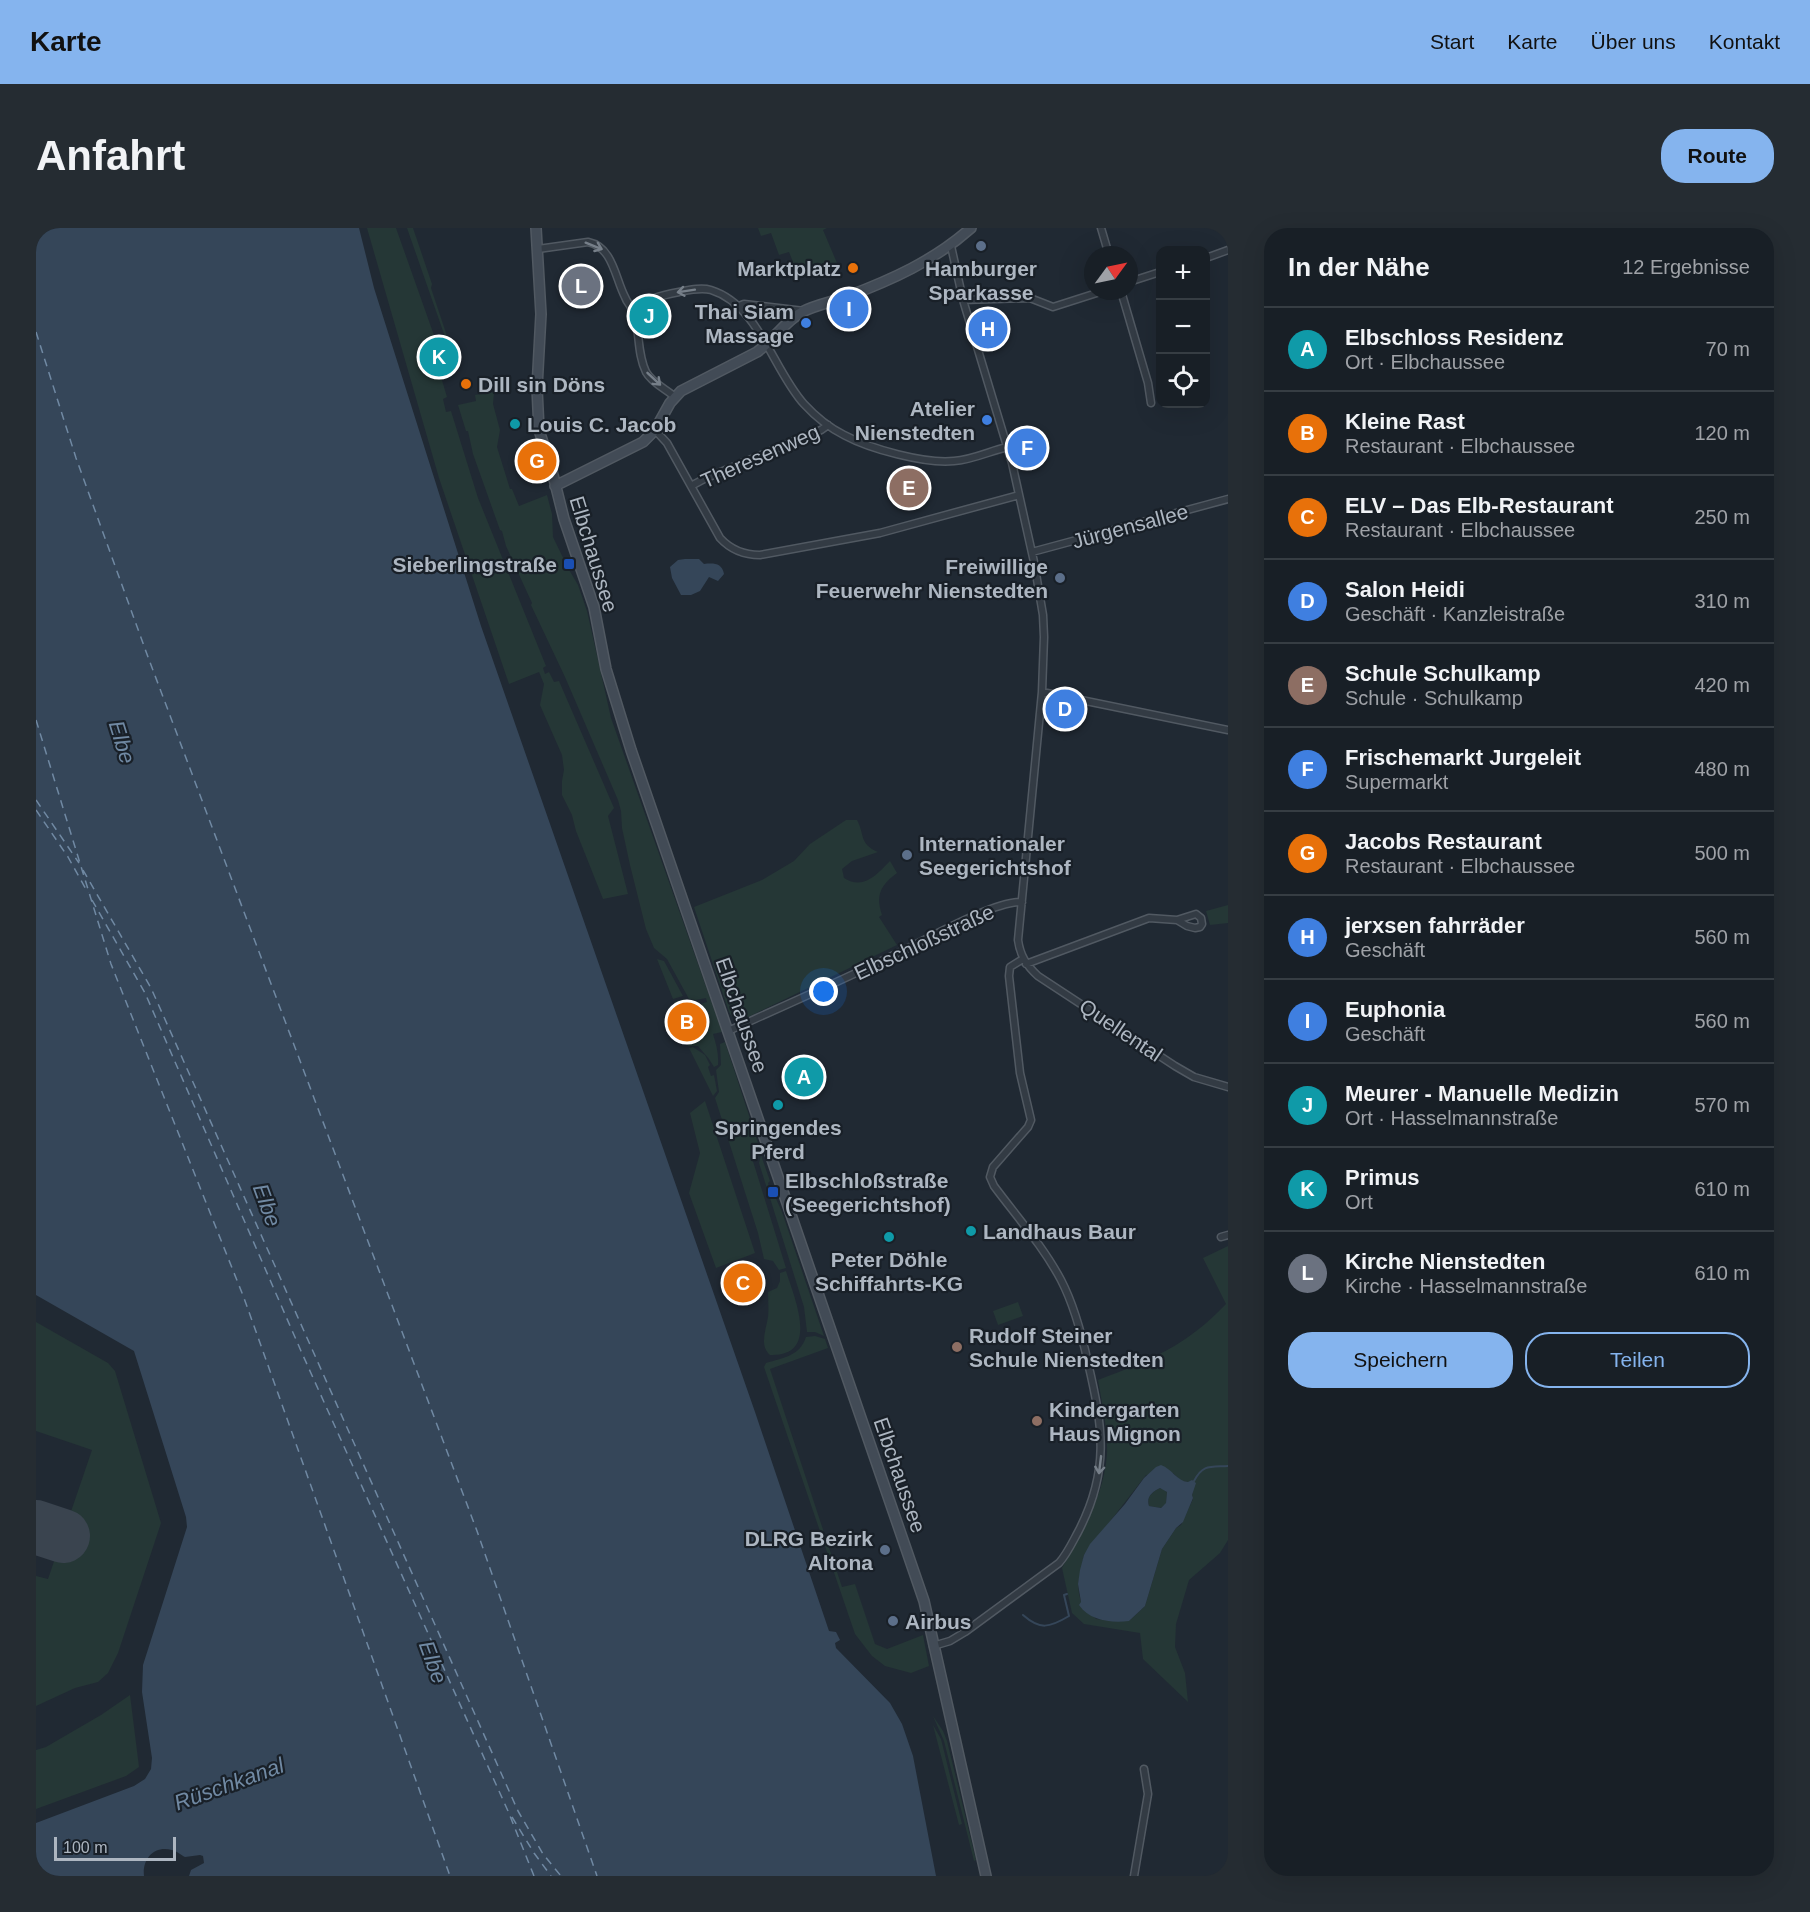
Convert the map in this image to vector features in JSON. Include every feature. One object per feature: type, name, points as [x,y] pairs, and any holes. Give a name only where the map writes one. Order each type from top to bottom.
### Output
[{"type":"main road","name":"Elbchaussee","points":[[536,228],[541,331],[537,373],[537,423],[564,519],[594,607],[606,669],[624,728],[924,1601],[986,1876]]},
{"type":"main road","points":[[555,486],[636,446],[649,437],[675,397],[688,386],[747,358],[766,346],[786,325],[804,311],[887,281],[951,246],[971,228]]},
{"type":"street","points":[[1101,228],[1106,246]]},
{"type":"street","points":[[538,249],[584,242],[601,247],[632,308],[638,345],[646,372],[653,381],[675,397]]},
{"type":"street","points":[[951,246],[963,300],[1019,495],[1040,594],[1044,627],[1042,692],[1018,940],[1025,962]]},
{"type":"street","points":[[1210,257],[1228,250]]},
{"type":"street","points":[[1138,279],[1156,274]]},
{"type":"street","points":[[632,308],[654,298],[702,289],[710,289],[718,293],[739,306],[761,334],[766,346],[804,404],[828,425],[851,439],[890,452],[939,461],[961,460],[1007,447]]},
{"type":"street","points":[[963,300],[1025,298],[1053,307],[1084,297]]},
{"type":"street","points":[[1124,300],[1148,383],[1151,403]]},
{"type":"street","points":[[739,306],[744,304],[804,311]]},
{"type":"street","name":"Theresenweg","points":[[691,486],[828,425]]},
{"type":"street","points":[[655,430],[667,443],[715,531],[725,543],[742,552],[760,555],[861,537],[1019,495]]},
{"type":"street","name":"Jürgensallee","points":[[1032,552],[1228,499]]},
{"type":"street","points":[[1042,692],[1228,730]]},
{"type":"street","name":"Elbschloßstraße","points":[[729,1031],[979,915],[1011,902],[1022,902]]},
{"type":"street","points":[[933,1646],[950,1641],[984,1619],[1059,1563],[1067,1554],[1089,1511],[1096,1491],[1101,1454],[1101,1433],[1093,1386],[1076,1319],[1060,1279],[1041,1248],[994,1186],[990,1177],[993,1167],[1028,1127],[1031,1120],[1020,1073],[1010,970],[1012,965],[1149,918],[1177,920]]},
{"type":"street","name":"Quellental","points":[[1025,962],[1038,975],[1175,1066],[1194,1077],[1228,1087]]},
{"type":"street","points":[[1134,1876],[1148,1794],[1144,1769]]},
{"type":"shaded area","points":[[367,228],[396,228],[441,355],[436,360],[447,397],[443,399],[446,412],[451,411],[478,498],[546,666],[543,668],[545,674],[549,672],[554,682],[559,681],[614,808],[608,816],[628,894],[603,899],[572,815],[562,795],[564,770],[562,755],[540,705],[544,684],[539,672],[509,684],[439,478]]},
{"type":"shaded area","points":[[407,228],[413,228],[453,354],[451,354]]},
{"type":"shaded area","points":[[758,228],[827,228],[823,230],[837,263],[799,277],[789,252],[779,255],[771,233],[761,236]]},
{"type":"shaded area","points":[[494,392],[493,404],[500,430],[497,447],[510,489],[519,506],[547,495],[552,514],[553,537],[578,585],[587,611],[611,718],[722,1032],[713,1034],[718,1061],[718,1065],[714,1067],[698,1046],[688,1046],[686,1039],[699,1034],[689,1007],[677,1010],[674,1002],[684,999],[689,1004],[698,1005],[707,1002],[706,998],[689,999],[667,959],[654,948],[646,929],[630,865],[618,800],[506,546],[473,454],[468,431],[466,431],[458,405],[476,401],[475,395]]},
{"type":"shaded area","points":[[846,820],[857,820],[865,842],[878,852],[852,861],[842,869],[844,878],[858,883],[870,879],[890,861],[897,873],[883,886],[879,896],[882,915],[879,917],[897,945],[742,1020],[737,1020],[729,1012],[694,907],[762,880],[794,861],[810,844]]},
{"type":"shaded area","points":[[1228,905],[1228,923],[1210,925],[1206,911]]},
{"type":"shaded area","points":[[657,959],[664,961],[683,996],[673,999]]},
{"type":"shaded area","points":[[725,1042],[758,1143],[753,1148],[752,1158],[786,1268],[779,1270],[773,1261],[764,1259],[758,1233],[715,1098],[719,1092],[716,1070],[721,1065],[720,1044]]},
{"type":"shaded area","points":[[693,1047],[705,1055],[710,1065],[708,1067],[711,1076],[714,1075],[717,1091],[713,1096],[689,1048]]},
{"type":"shaded area","points":[[705,1101],[755,1253],[716,1268],[689,1193],[700,1153],[690,1113]]},
{"type":"shaded area","points":[[761,1155],[770,1181],[768,1183],[771,1193],[773,1192],[782,1212],[824,1336],[815,1332],[807,1332],[804,1307],[759,1163]]},
{"type":"shaded area","points":[[1228,1246],[1228,1540],[1220,1553],[1189,1580],[1176,1624],[1175,1647],[1185,1673],[1188,1702],[1143,1659],[1140,1633],[1084,1624],[1072,1613],[1062,1568],[1091,1513],[1105,1469],[1107,1435],[1098,1380],[1135,1366],[1167,1350],[1197,1331],[1226,1304],[1203,1258]],"holes":[[[1173,1473],[1180,1481],[1188,1482],[1193,1491],[1193,1499],[1181,1525],[1176,1528],[1162,1549],[1145,1606],[1129,1621],[1096,1619],[1081,1602],[1079,1594],[1078,1584],[1084,1555],[1146,1475]]]},
{"type":"shaded area","points":[[786,1271],[798,1310],[800,1336],[795,1346],[786,1353],[770,1355],[764,1342],[768,1292],[777,1288],[780,1273]]},
{"type":"shaded area","points":[[1018,1302],[1023,1316],[998,1325],[993,1311]]},
{"type":"shaded area","points":[[36,1322],[108,1363],[115,1371],[161,1523],[118,1653],[108,1673],[98,1682],[75,1688],[36,1706],[36,1576],[48,1579],[92,1450],[36,1431]]},
{"type":"shaded area","points":[[815,1336],[825,1339],[828,1348],[770,1369],[842,1587],[855,1584],[875,1644],[887,1649],[923,1635],[929,1666],[911,1673],[885,1666],[872,1656],[855,1634],[764,1367],[766,1363],[785,1358],[795,1352],[806,1337]]},
{"type":"shaded area","points":[[1160,1488],[1167,1492],[1166,1504],[1161,1508],[1149,1506],[1150,1495]]},
{"type":"shaded area","points":[[130,1695],[139,1767],[126,1776],[36,1809],[36,1750],[46,1747],[101,1715]]},
{"type":"shaded area","points":[[933,1716],[947,1741],[976,1860],[974,1861],[944,1741]]},
{"type":"shaded area","points":[[933,1725],[941,1739],[962,1824],[959,1825]]},
{"type":"water","points":[[36,228],[359,228],[374,288],[481,626],[829,1631],[836,1632],[840,1640],[835,1643],[836,1648],[890,1703],[902,1724],[913,1756],[936,1876],[189,1876],[191,1870],[204,1863],[203,1856],[185,1857],[166,1849],[155,1852],[147,1859],[144,1876],[36,1876],[36,1823],[134,1786],[145,1779],[151,1769],[152,1758],[142,1692],[143,1665],[187,1527],[186,1517],[134,1351],[36,1295]]},
{"type":"water","points":[[699,559],[704,564],[717,564],[724,574],[718,581],[709,577],[700,591],[691,595],[681,595],[672,578],[670,567],[678,560]]},
{"type":"water","points":[[1161,1465],[1184,1481],[1192,1480],[1196,1483],[1193,1498],[1183,1522],[1176,1528],[1162,1549],[1145,1606],[1129,1621],[1115,1622],[1095,1618],[1079,1605],[1081,1602],[1078,1584],[1084,1555],[1090,1544],[1144,1478]],"holes":[[[1160,1488],[1167,1492],[1166,1503],[1161,1508],[1149,1506],[1149,1497],[1154,1491]]]},
{"type":"waterway","points":[[1194,1481],[1204,1469],[1228,1466]]},
{"type":"waterway","points":[[1023,1615],[1040,1625],[1056,1623],[1069,1616],[1064,1595],[1067,1594]]},
{"type":"ferry route","points":[[36,332],[76,458],[148,657],[477,1531],[597,1876]]},
{"type":"ferry route","points":[[36,720],[111,964],[244,1298],[450,1876]]},
{"type":"ferry route","points":[[36,800],[79,863]]},
{"type":"ferry route","points":[[36,810],[68,857],[88,893]]},
{"type":"ferry route","points":[[83,870],[151,988],[518,1811],[543,1854],[561,1876]]},
{"type":"ferry route","points":[[92,900],[145,993],[301,1351],[508,1811],[534,1876]]},
{"type":"ferry route","points":[[512,1817],[551,1876]]},
{"type":"runway","points":[[36,1527],[63,1536]]},
{"type":"place","name":"Hamburger Sparkasse","points":[[981,246]]},
{"type":"place","name":"Marktplatz","points":[[853,268]]},
{"type":"place","name":"Kirche Nienstedten","points":[[581,286]]},
{"type":"place","name":"Euphonia","points":[[849,309]]},
{"type":"place","name":"Meurer - Manuelle Medizin","points":[[649,316]]},
{"type":"place","name":"Thai Siam Massage","points":[[806,323]]},
{"type":"place","name":"jerxsen fahrräder","points":[[988,329]]},
{"type":"place","name":"Primus","points":[[439,357]]},
{"type":"place","name":"Dill sin Döns","points":[[466,384]]},
{"type":"place","name":"Atelier Nienstedten","points":[[987,420]]},
{"type":"place","name":"Louis C. Jacob","points":[[515,424]]},
{"type":"place","name":"Frischemarkt Jurgeleit","points":[[1027,448]]},
{"type":"place","name":"Jacobs Restaurant","points":[[537,461]]},
{"type":"place","name":"Schule Schulkamp","points":[[909,488]]},
{"type":"place","name":"Sieberlingstraße","points":[[569,564]]},
{"type":"place","name":"Freiwillige Feuerwehr Nienstedten","points":[[1060,578]]},
{"type":"place","name":"Salon Heidi","points":[[1065,709]]},
{"type":"place","name":"Internationaler Seegerichtshof","points":[[907,855]]},
{"type":"place","name":"Kleine Rast","points":[[687,1022]]},
{"type":"place","name":"Elbschloss Residenz","points":[[804,1077]]},
{"type":"place","name":"Springendes Pferd","points":[[778,1105]]},
{"type":"place","name":"Elbschloßstraße (Seegerichtshof)","points":[[773,1192]]},
{"type":"place","name":"Landhaus Baur","points":[[971,1231]]},
{"type":"place","name":"Peter Döhle Schiffahrts-KG","points":[[889,1237]]},
{"type":"place","name":"ELV – Das Elb-Restaurant","points":[[743,1283]]},
{"type":"place","name":"Rudolf Steiner Schule Nienstedten","points":[[957,1347]]},
{"type":"place","name":"Kindergarten Haus Mignon","points":[[1037,1421]]},
{"type":"place","name":"DLRG Bezirk Altona","points":[[885,1550]]},
{"type":"place","name":"Airbus","points":[[893,1621]]},
{"type":"water label","name":"Elbe","points":[[122,742]]},
{"type":"water label","name":"Elbe","points":[[267,1205]]},
{"type":"water label","name":"Elbe","points":[[433,1662]]},
{"type":"water label","name":"Rüschkanal","points":[[229,1784]]}]
